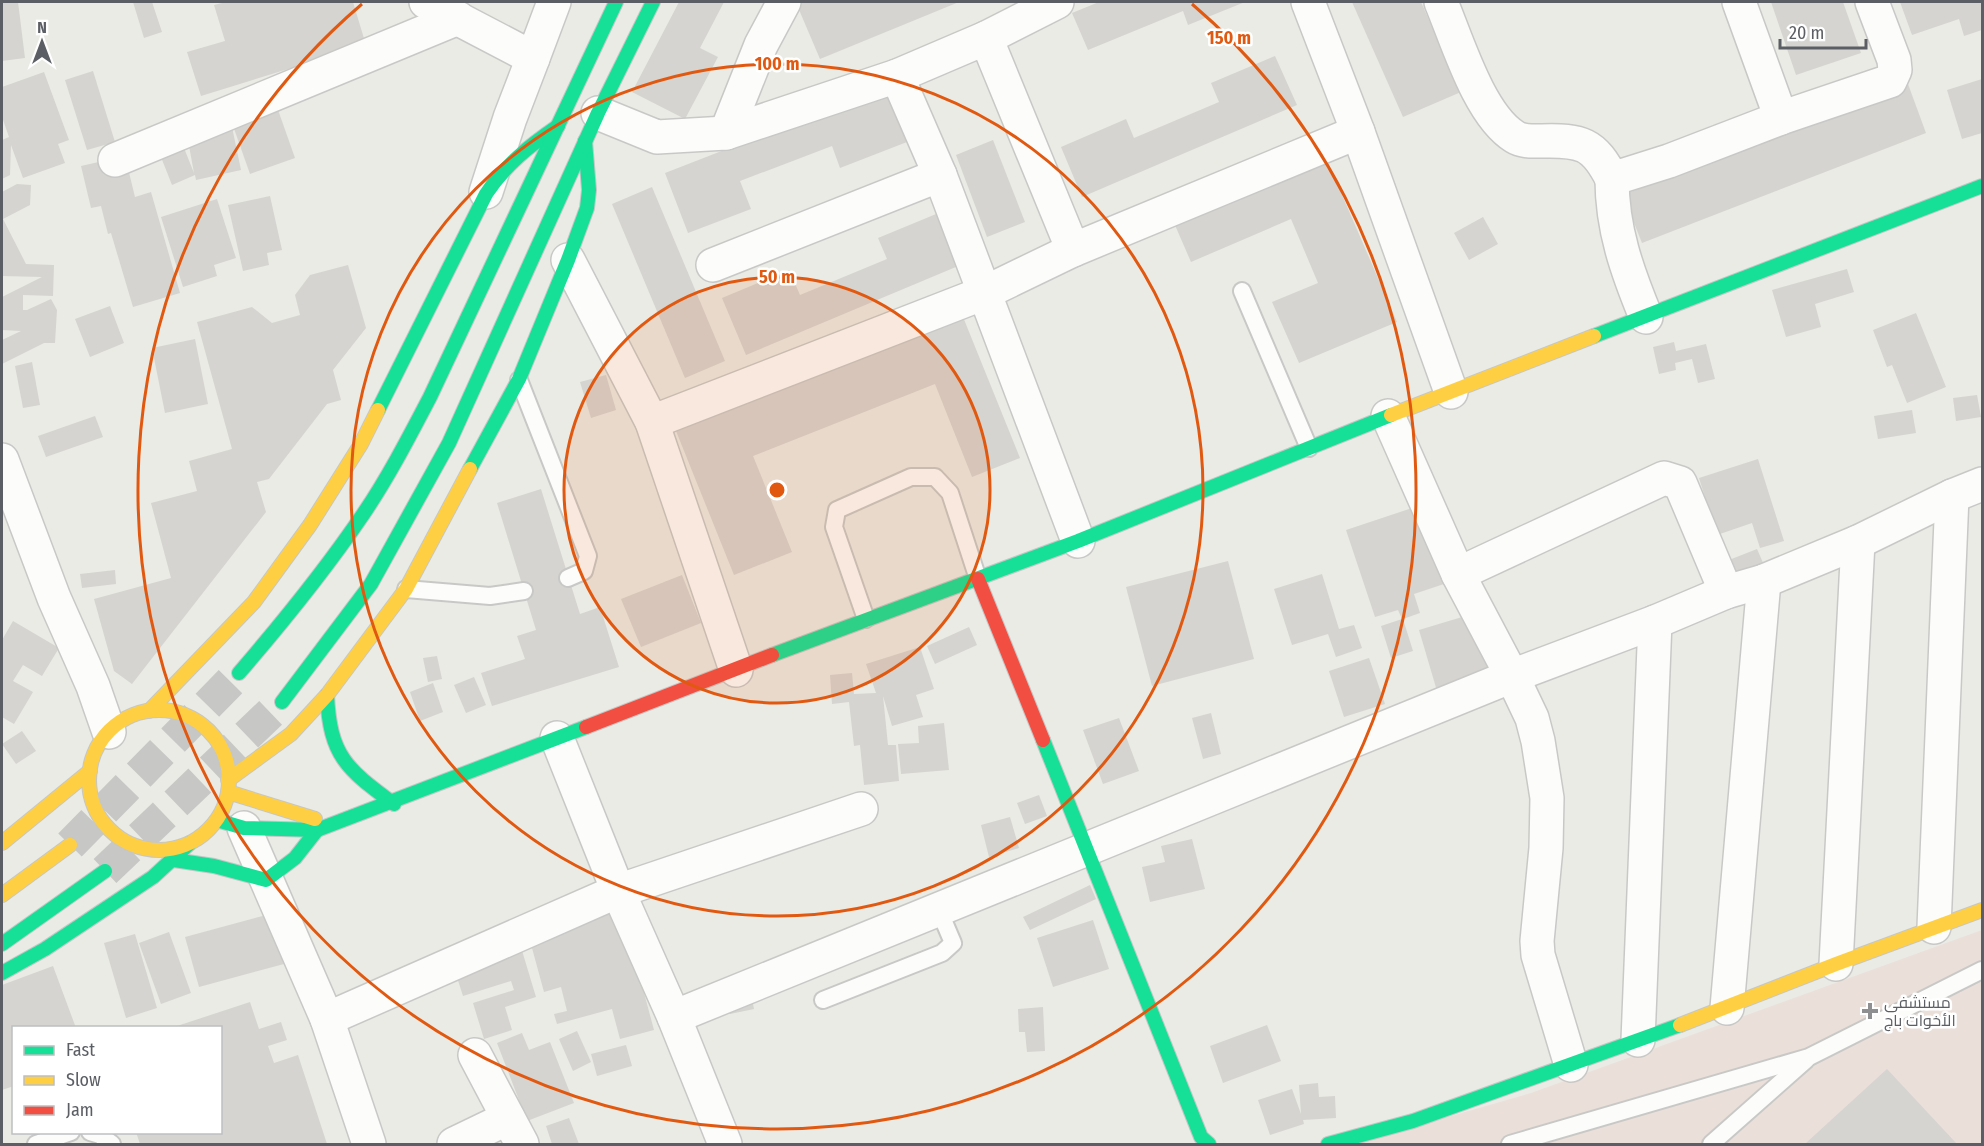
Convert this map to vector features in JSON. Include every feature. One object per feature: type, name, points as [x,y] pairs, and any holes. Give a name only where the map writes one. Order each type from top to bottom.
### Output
[{"type":"main road","points":[[239,673],[321,572],[367,507],[399,455],[430,397],[616,2]]},
{"type":"main road","points":[[282,702],[371,584],[449,443],[556,210],[591,127],[653,2]]},
{"type":"main road","points":[[149,711],[254,602],[310,525],[361,444],[486,194],[500,171],[515,157],[558,126]]},
{"type":"main road","points":[[228,786],[291,734],[327,695],[405,589],[519,380],[568,260],[587,208],[591,127]]},
{"type":"main road","points":[[2,973],[64,936],[153,877],[190,843],[205,833],[230,824],[317,830],[394,804],[557,738],[866,619],[1078,541],[1388,416],[1983,186]]},
{"type":"main road","points":[[978,579],[1088,850],[1197,1142]]},
{"type":"main road","points":[[327,695],[327,720],[337,753],[349,769],[394,804]]},
{"type":"main road","points":[[190,843],[173,849],[152,850],[130,844],[111,832],[98,814],[90,793],[90,771],[96,750],[109,732],[128,718],[149,711],[172,712],[194,720],[206,728],[224,753],[228,768],[225,806],[230,824]]},
{"type":"main road","points":[[2,843],[90,771]]},
{"type":"main road","points":[[228,786],[276,808],[333,825]]},
{"type":"main road","points":[[174,860],[214,866],[266,880],[296,858],[317,830]]},
{"type":"main road","points":[[2,895],[70,845]]},
{"type":"main road","points":[[2,944],[105,871]]},
{"type":"main road","points":[[1328,1144],[1413,1121],[1571,1065],[1983,910]]},
{"type":"street","points":[[426,2],[533,58]]},
{"type":"street","points":[[486,194],[510,117],[554,2]]},
{"type":"street","points":[[726,133],[760,45],[783,2]]},
{"type":"street","points":[[1308,2],[1358,132],[1451,392]]},
{"type":"street","points":[[1441,2],[1478,92],[1506,129],[1516,138],[1528,142],[1578,143],[1594,150],[1605,165],[1612,179],[1612,203],[1627,271],[1646,316]]},
{"type":"street","points":[[1739,2],[1781,118]]},
{"type":"street","points":[[1612,179],[1669,161],[1781,118],[1890,81],[1895,70],[1894,60],[1872,2]]},
{"type":"street","points":[[591,127],[657,137],[726,133],[897,76],[986,38],[1050,3]]},
{"type":"street","points":[[114,160],[458,18]]},
{"type":"street","points":[[986,38],[1073,250]]},
{"type":"street","points":[[897,76],[940,175],[1078,541]]},
{"type":"street","points":[[652,423],[984,293],[1073,250],[1358,132]]},
{"type":"street","points":[[713,265],[940,175]]},
{"type":"street","points":[[568,260],[652,423],[736,670]]},
{"type":"street","points":[[1388,416],[1458,574],[1532,718],[1547,798],[1546,848],[1537,941],[1538,955],[1571,1065]]},
{"type":"street","points":[[2,460],[54,598],[93,686],[109,732]]},
{"type":"street","points":[[1458,574],[1664,478],[1680,483],[1726,592]]},
{"type":"street","points":[[674,1017],[1512,676],[1655,622],[1726,592],[1764,581],[1858,542],[1952,496],[1983,484]]},
{"type":"street","points":[[1934,927],[1952,496]]},
{"type":"street","points":[[1836,964],[1858,542]]},
{"type":"street","points":[[1727,1008],[1764,581]]},
{"type":"street","points":[[1638,1040],[1655,622]]},
{"type":"street","points":[[557,738],[618,891],[674,1017],[725,1144]]},
{"type":"street","points":[[327,1019],[618,891],[861,809]]},
{"type":"street","points":[[230,824],[266,880],[327,1019],[369,1144]]},
{"type":"street","points":[[454,1144],[515,1131],[475,1055]]},
{"type":"lane","points":[[1242,291],[1309,448]]},
{"type":"lane","points":[[519,380],[588,556],[584,571],[568,578]]},
{"type":"lane","points":[[866,619],[834,527],[837,510],[911,477],[935,477],[950,493],[978,579]]},
{"type":"lane","points":[[405,589],[490,596],[524,591]]},
{"type":"lane","points":[[824,1000],[942,953],[953,943],[939,910]]},
{"type":"lane","points":[[1510,1144],[1809,1058],[1981,974]]},
{"type":"lane","points":[[1711,1144],[1809,1058]]},
{"type":"lane","points":[[36,1144],[65,1134]]},
{"type":"lane","points":[[97,1134],[112,1144]]},
{"type":"shaded area","name":"مستشفى الأخوات باج","points":[[1982,930],[1982,1144],[1354,1144],[1531,1093]]},
{"type":"building","points":[[2,2],[18,2],[25,58],[2,61]]},
{"type":"building","points":[[133,2],[152,2],[162,32],[144,38]]},
{"type":"building","points":[[226,2],[353,2],[366,45],[201,96],[187,52],[225,41],[214,5]]},
{"type":"building","points":[[679,2],[724,2],[700,48],[718,57],[685,119],[632,92]]},
{"type":"building","points":[[805,2],[959,2],[820,59],[797,5]]},
{"type":"building","points":[[1099,2],[1245,2],[1188,25],[1183,11],[1088,50],[1072,13]]},
{"type":"building","points":[[1352,2],[1421,2],[1461,92],[1403,117]]},
{"type":"building","points":[[1771,2],[1843,2],[1861,53],[1796,75]]},
{"type":"building","points":[[1900,2],[1982,2],[1982,30],[1964,36],[1959,19],[1912,35]]},
{"type":"building","points":[[1275,56],[1297,105],[1082,197],[1061,147],[1126,119],[1134,138],[1219,102],[1211,83]]},
{"type":"building","points":[[93,71],[115,142],[87,150],[65,80]]},
{"type":"building","points":[[44,72],[69,140],[58,144],[65,163],[23,178],[11,145],[10,175],[2,179],[2,140],[9,137],[2,117],[2,87]]},
{"type":"building","points":[[1982,79],[1982,133],[1962,139],[1947,90]]},
{"type":"building","points":[[1908,84],[1926,133],[1642,243],[1623,195]]},
{"type":"building","points":[[886,87],[907,142],[840,168],[832,146],[740,181],[751,209],[688,233],[665,173]]},
{"type":"building","points":[[277,107],[295,158],[250,174],[232,123]]},
{"type":"building","points":[[232,127],[241,170],[196,180],[195,175],[172,185],[159,152],[182,143],[194,173],[187,135]]},
{"type":"building","points":[[993,140],[1025,222],[987,237],[956,155]]},
{"type":"building","points":[[1323,151],[1397,322],[1299,363],[1272,302],[1318,283],[1291,219],[1191,262],[1171,216]]},
{"type":"building","points":[[125,156],[135,197],[151,192],[180,293],[133,307],[101,206],[91,208],[81,166]]},
{"type":"building","points":[[17,184],[31,185],[30,205],[3,219],[26,264],[54,265],[53,296],[23,295],[23,310],[51,299],[57,310],[55,343],[44,343],[2,364],[2,340],[21,331],[2,330],[2,297],[42,277],[2,276],[2,192]]},
{"type":"building","points":[[652,187],[725,361],[685,378],[612,204]]},
{"type":"building","points":[[270,196],[282,250],[267,253],[269,265],[243,271],[228,205]]},
{"type":"building","points":[[217,199],[236,258],[214,265],[217,276],[183,287],[161,217]]},
{"type":"building","points":[[941,212],[963,264],[746,355],[722,298],[789,270],[800,295],[887,259],[878,238]]},
{"type":"building","points":[[1483,217],[1498,244],[1469,260],[1454,233]]},
{"type":"building","points":[[348,265],[366,328],[333,370],[341,400],[327,404],[269,479],[257,482],[266,512],[132,684],[114,671],[94,599],[171,578],[151,503],[197,491],[189,461],[232,449],[197,322],[252,307],[272,323],[300,315],[295,295],[310,275]]},
{"type":"building","points":[[1847,269],[1854,292],[1815,304],[1821,327],[1786,337],[1772,290]]},
{"type":"building","points":[[110,306],[124,343],[90,357],[75,319]]},
{"type":"building","points":[[961,312],[1020,458],[972,477],[935,384],[753,456],[792,552],[734,575],[674,426]]},
{"type":"building","points":[[1916,313],[1946,387],[1907,403],[1892,365],[1887,367],[1873,330]]},
{"type":"building","points":[[195,339],[208,404],[165,413],[152,348]]},
{"type":"building","points":[[1674,342],[1676,351],[1706,344],[1715,379],[1698,383],[1692,359],[1675,363],[1676,370],[1659,374],[1653,347]]},
{"type":"building","points":[[32,362],[40,405],[23,408],[15,366]]},
{"type":"building","points":[[606,375],[616,410],[591,418],[580,382]]},
{"type":"building","points":[[1977,395],[1981,417],[1956,421],[1953,398]]},
{"type":"building","points":[[1912,410],[1916,433],[1878,439],[1874,416]]},
{"type":"building","points":[[95,416],[103,437],[46,457],[38,436]]},
{"type":"building","points":[[1758,459],[1784,541],[1760,548],[1752,523],[1717,535],[1699,478]]},
{"type":"building","points":[[541,489],[580,614],[600,607],[619,667],[492,706],[481,673],[525,659],[517,636],[536,630],[497,503]]},
{"type":"building","points":[[1418,506],[1444,584],[1414,594],[1420,613],[1403,619],[1413,651],[1391,658],[1381,626],[1402,619],[1398,610],[1375,617],[1346,530]]},
{"type":"building","points":[[1757,549],[1764,565],[1735,576],[1729,560]]},
{"type":"building","points":[[1228,561],[1254,659],[1152,686],[1126,587]]},
{"type":"building","points":[[115,570],[116,584],[82,588],[80,574]]},
{"type":"building","points":[[1322,574],[1339,629],[1354,625],[1362,648],[1336,657],[1328,634],[1292,645],[1274,589]]},
{"type":"building","points":[[682,575],[701,623],[641,647],[621,599]]},
{"type":"building","points":[[1472,614],[1490,674],[1437,691],[1419,630]]},
{"type":"building","points":[[13,621],[59,648],[42,676],[23,665],[13,681],[33,692],[14,724],[2,717],[2,640]]},
{"type":"building","points":[[969,627],[977,645],[935,664],[927,646]]},
{"type":"building","points":[[920,647],[934,689],[916,695],[923,717],[892,726],[883,696],[888,745],[896,745],[899,781],[864,785],[860,745],[854,746],[849,702],[832,704],[830,675],[852,673],[854,694],[876,693],[866,664]]},
{"type":"building","points":[[437,656],[442,679],[428,682],[423,658]]},
{"type":"building","points":[[1369,658],[1385,704],[1344,717],[1329,671]]},
{"type":"building","points":[[474,677],[486,705],[466,713],[454,685]]},
{"type":"building","points":[[433,683],[443,712],[420,721],[410,692]]},
{"type":"building","points":[[1211,713],[1221,754],[1203,759],[1192,718]]},
{"type":"building","points":[[1119,718],[1139,771],[1103,784],[1083,730]]},
{"type":"building","points":[[944,723],[949,770],[901,774],[898,744],[919,743],[918,726]]},
{"type":"building","points":[[22,731],[36,751],[16,764],[2,744]]},
{"type":"building","points":[[1039,795],[1047,816],[1025,824],[1017,803]]},
{"type":"building","points":[[1010,817],[1019,848],[989,857],[981,825]]},
{"type":"building","points":[[1192,839],[1205,889],[1150,902],[1142,867],[1165,862],[1161,846]]},
{"type":"building","points":[[1090,885],[1096,899],[1030,930],[1023,917]]},
{"type":"building","points":[[624,899],[649,988],[643,989],[654,1030],[620,1039],[612,1009],[557,1024],[554,1014],[567,1011],[561,987],[544,992],[526,926]]},
{"type":"building","points":[[270,914],[284,964],[199,987],[185,937]]},
{"type":"building","points":[[1093,920],[1109,969],[1053,987],[1037,938]]},
{"type":"building","points":[[169,932],[191,993],[161,1004],[139,943]]},
{"type":"building","points":[[135,934],[157,1008],[126,1018],[104,943]]},
{"type":"building","points":[[520,944],[536,997],[505,1007],[512,1030],[484,1039],[473,1003],[514,990],[511,981],[463,996],[453,965]]},
{"type":"building","points":[[53,966],[75,1026],[12,1026],[12,1087],[2,1090],[2,985]]},
{"type":"building","points":[[751,994],[754,1009],[730,1014],[727,999]]},
{"type":"building","points":[[250,1002],[259,1029],[281,1022],[287,1040],[268,1046],[274,1063],[298,1055],[327,1144],[140,1144],[137,1134],[222,1134],[222,1026],[177,1026]]},
{"type":"building","points":[[1043,1007],[1045,1051],[1027,1052],[1025,1032],[1019,1032],[1018,1009]]},
{"type":"building","points":[[1267,1025],[1281,1061],[1223,1083],[1210,1046]]},
{"type":"building","points":[[577,1031],[591,1062],[573,1071],[559,1039]]},
{"type":"building","points":[[522,1033],[529,1050],[550,1042],[574,1103],[527,1121],[497,1043]]},
{"type":"building","points":[[626,1045],[632,1066],[597,1076],[591,1054]]},
{"type":"building","points":[[1887,1069],[1957,1144],[1806,1143]]},
{"type":"building","points":[[1318,1083],[1319,1097],[1335,1096],[1336,1118],[1303,1120],[1304,1124],[1270,1135],[1258,1100],[1292,1089],[1301,1114],[1299,1085]]},
{"type":"building","points":[[569,1118],[579,1144],[552,1144],[546,1126]]},
{"type":"tunnel","points":[[70,845],[239,673]]},
{"type":"tunnel","points":[[105,871],[282,702]]},
{"type":"traffic: fast","points":[[239,673],[288,615],[350,534],[398,456],[430,397],[616,2]]},
{"type":"traffic: fast","points":[[282,702],[371,584],[449,443],[598,113],[653,2]]},
{"type":"traffic: fast","points":[[378,410],[486,194],[518,157],[558,126]]},
{"type":"traffic: fast","points":[[470,469],[519,379],[587,208],[589,190],[585,141]]},
{"type":"traffic: fast","points":[[1594,336],[1982,186]]},
{"type":"traffic: fast","points":[[772,655],[1078,541],[1391,415]]},
{"type":"traffic: fast","points":[[327,695],[332,733],[344,760],[364,781],[394,804]]},
{"type":"traffic: fast","points":[[217,820],[244,828],[317,830],[586,727]]},
{"type":"traffic: fast","points":[[1043,740],[1201,1137],[1209,1144]]},
{"type":"traffic: fast","points":[[174,860],[214,866],[266,880],[295,858],[317,830]]},
{"type":"traffic: fast","points":[[2,973],[45,949],[153,877],[190,843]]},
{"type":"traffic: fast","points":[[2,944],[105,871]]},
{"type":"traffic: fast","points":[[1328,1144],[1413,1121],[1680,1025]]},
{"type":"traffic: slow","points":[[1391,415],[1594,336]]},
{"type":"traffic: slow","points":[[149,711],[254,602],[310,525],[361,444],[378,410]]},
{"type":"traffic: slow","points":[[228,780],[291,734],[327,695],[406,589],[470,469]]},
{"type":"traffic: slow","points":[[159,710],[186,716],[198,722],[208,731],[217,741],[223,753],[229,780],[223,807],[217,819],[208,829],[198,838],[186,844],[159,850],[132,844],[120,838],[110,829],[101,819],[95,807],[89,780],[95,753],[101,741],[110,731],[120,722],[132,716],[159,710]]},
{"type":"traffic: slow","points":[[2,843],[90,771]]},
{"type":"traffic: slow","points":[[228,792],[315,819]]},
{"type":"traffic: slow","points":[[2,895],[70,845]]},
{"type":"traffic: slow","points":[[1680,1025],[1982,910]]},
{"type":"traffic: jam","points":[[978,579],[1043,740]]},
{"type":"traffic: jam","points":[[586,727],[772,655]]},
{"type":"place","name":"مستشفى الأخوات باج","points":[[1870,1011]]}]
